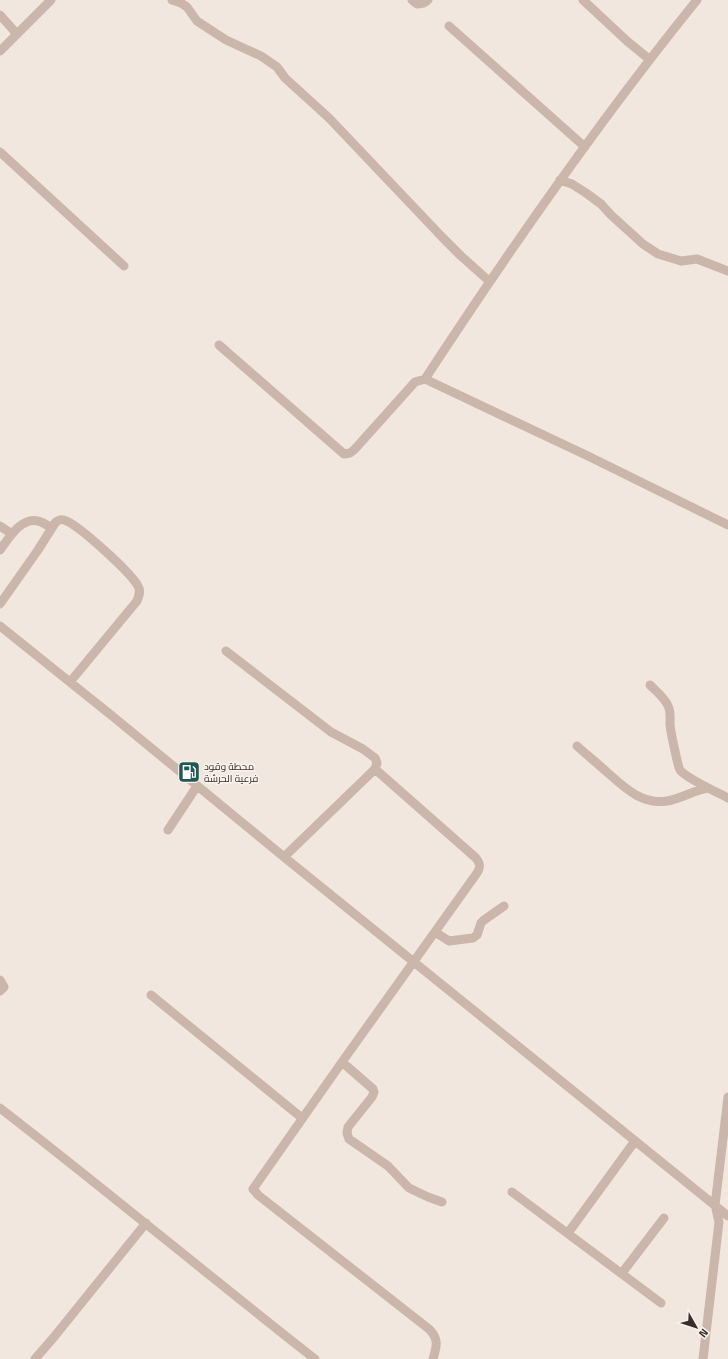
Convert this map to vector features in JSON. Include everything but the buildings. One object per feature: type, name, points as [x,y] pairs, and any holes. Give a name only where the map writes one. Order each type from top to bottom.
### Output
[{"type":"street","points":[[0,51],[51,0]]},
{"type":"street","points":[[172,0],[182,3],[187,7],[197,21],[226,40],[262,56],[277,66],[289,82],[329,118],[443,238],[489,281]]},
{"type":"street","points":[[412,0],[417,4],[421,4],[428,0]]},
{"type":"street","points":[[583,0],[627,41],[649,59]]},
{"type":"street","points":[[219,345],[344,454],[350,453],[415,382],[425,379],[489,281],[560,180],[649,59],[697,0]]},
{"type":"street","points":[[0,16],[17,34]]},
{"type":"street","points":[[448,26],[585,147]]},
{"type":"street","points":[[0,152],[124,266]]},
{"type":"street","points":[[560,180],[572,184],[586,193],[643,244],[658,254],[681,261],[697,259],[728,271]]},
{"type":"street","points":[[425,379],[588,456],[728,525]]},
{"type":"street","points":[[0,604],[57,521],[62,519],[75,527],[114,560],[136,583],[139,588],[139,596],[137,601],[70,682]]},
{"type":"street","points":[[0,550],[12,534],[23,523],[31,520],[40,521],[52,528]]},
{"type":"street","points":[[0,526],[12,534]]},
{"type":"street","points":[[0,626],[728,1216]]},
{"type":"street","points":[[226,651],[331,732],[356,745],[377,761],[378,765],[375,769],[284,857]]},
{"type":"street","points":[[650,684],[668,706],[671,730],[679,768],[690,777],[728,798]]},
{"type":"street","points":[[577,746],[629,791],[645,799],[666,801],[697,790],[708,788]]},
{"type":"street","points":[[375,769],[476,858],[479,862],[479,870],[302,1118],[258,1181],[254,1188],[254,1192],[429,1329],[436,1337],[433,1359]]},
{"type":"street","points":[[168,830],[197,786]]},
{"type":"street","points":[[435,932],[449,941],[473,938],[477,935],[481,923],[504,906]]},
{"type":"street","points":[[0,980],[4,987],[0,991]]},
{"type":"street","points":[[151,995],[302,1118]]},
{"type":"street","points":[[342,1062],[373,1089],[374,1092],[373,1096],[348,1127],[347,1133],[349,1139],[384,1163],[409,1188],[442,1202]]},
{"type":"street","points":[[703,1359],[719,1222],[715,1205],[728,1097]]},
{"type":"street","points":[[0,1108],[82,1171],[228,1291],[315,1359]]},
{"type":"street","points":[[568,1233],[635,1141]]},
{"type":"street","points":[[512,1192],[661,1303]]},
{"type":"street","points":[[622,1273],[664,1218]]},
{"type":"street","points":[[35,1359],[146,1223]]},
{"type":"place","name":"محطة وقود فرعية الحرشة","points":[[189,772]]}]
